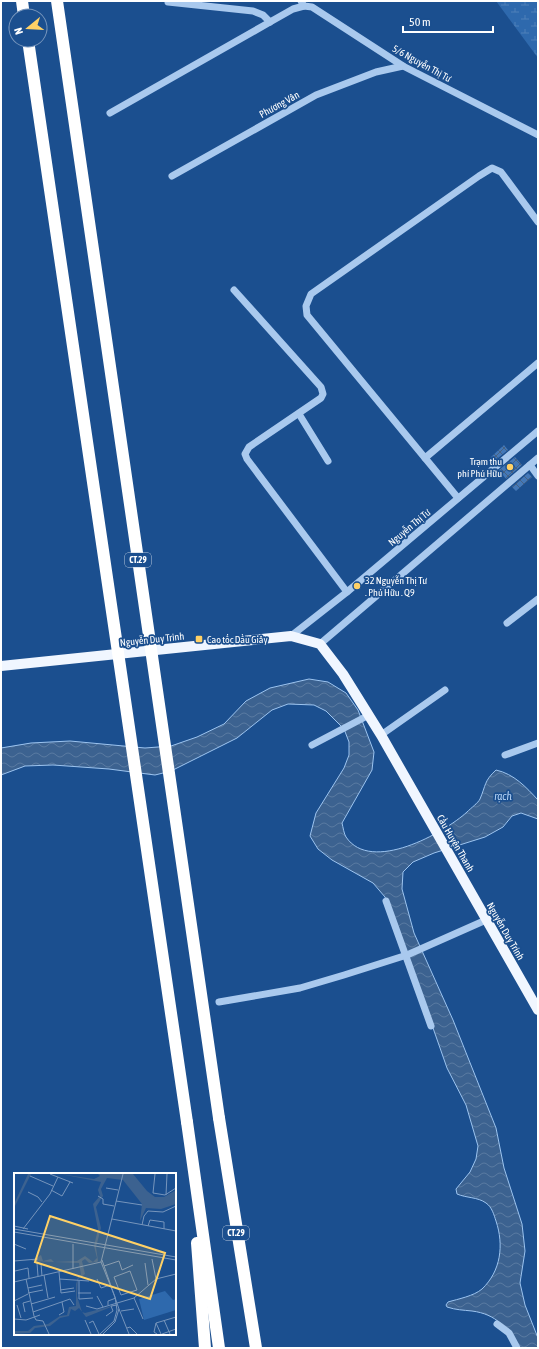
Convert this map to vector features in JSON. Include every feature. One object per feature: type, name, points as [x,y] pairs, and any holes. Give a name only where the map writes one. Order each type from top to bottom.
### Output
[{"type":"highway","name":"CT.29","points":[[57,1],[252,1348]]},
{"type":"highway","points":[[29,48],[220,1348]]},
{"type":"highway","points":[[219,1118],[256,1348]]},
{"type":"highway","points":[[187,1122],[205,1348]]},
{"type":"main road","name":"Nguyễn Duy Trinh","points":[[1,666],[291,636],[320,644]]},
{"type":"main road","points":[[320,644],[337,665],[380,735]]},
{"type":"main road","name":"Cầu Huyện Thanh","points":[[380,735],[465,884]]},
{"type":"main road","name":"Nguyễn Duy Trinh","points":[[465,884],[538,1010]]},
{"type":"street","points":[[168,2],[254,11],[263,15],[270,22]]},
{"type":"street","points":[[110,114],[302,3]]},
{"type":"street","name":"5/6 Nguyễn Thị Tư","points":[[302,3],[312,7],[403,66],[538,135]]},
{"type":"street","name":"Phương Vân","points":[[172,176],[316,95],[376,72],[403,66]]},
{"type":"street","points":[[458,498],[307,315],[306,306],[311,294],[492,168],[501,172],[538,222]]},
{"type":"street","points":[[234,290],[321,387],[323,394],[321,398],[299,414],[249,447],[245,454],[246,459],[348,592]]},
{"type":"street","points":[[425,458],[538,363]]},
{"type":"street","points":[[299,414],[328,461]]},
{"type":"street","name":"Nguyễn Thị Tư","points":[[291,636],[348,592],[538,430]]},
{"type":"street","points":[[320,644],[538,458]]},
{"type":"street","points":[[530,465],[538,476]]},
{"type":"street","points":[[507,623],[538,599]]},
{"type":"street","points":[[380,735],[445,690]]},
{"type":"street","points":[[312,745],[369,716]]},
{"type":"street","points":[[505,755],[538,743]]},
{"type":"street","points":[[386,900],[432,1026]]},
{"type":"street","points":[[219,1002],[300,988],[406,955],[486,920]]},
{"type":"street","points":[[497,1324],[509,1333],[517,1348]]},
{"type":"green space","points":[[496,1],[538,1],[538,58]]},
{"type":"water","name":"rạch","points":[[309,679],[328,682],[346,693],[358,710],[374,752],[372,770],[342,823],[346,837],[357,847],[372,852],[389,851],[425,839],[442,830],[456,821],[478,802],[487,780],[496,770],[514,778],[538,800],[538,819],[521,813],[512,816],[503,827],[485,837],[434,853],[413,862],[403,872],[402,889],[414,933],[453,1020],[496,1128],[504,1168],[522,1224],[525,1251],[520,1283],[525,1305],[538,1338],[538,1348],[519,1348],[506,1328],[488,1315],[450,1308],[446,1305],[448,1302],[475,1294],[488,1282],[497,1266],[500,1239],[494,1214],[488,1205],[483,1201],[457,1194],[456,1189],[470,1172],[476,1159],[478,1146],[466,1105],[447,1068],[396,922],[385,897],[373,883],[332,860],[318,849],[310,836],[316,813],[344,768],[349,755],[349,742],[344,729],[326,711],[314,705],[288,704],[272,710],[237,738],[171,771],[155,775],[109,769],[53,765],[25,766],[1,775],[1,748],[31,743],[70,741],[145,748],[171,746],[197,737],[224,724],[246,701],[270,688]]},
{"type":"pier","points":[[446,826],[458,848],[444,852],[433,833]]},
{"type":"building","points":[[504,445],[508,450],[493,462],[490,458]]},
{"type":"building","points":[[515,457],[522,465],[506,479],[499,470]]},
{"type":"building","points":[[528,473],[532,477],[516,491],[512,487]]},
{"type":"place","name":"Trạm thu phí Phú Hữu","points":[[510,467]]},
{"type":"place","name":"32 Nguyễn Thị Tư . Phú Hữu . Q9","points":[[357,586]]},
{"type":"place","name":"Cao tốc Dầu Giây","points":[[199,639]]}]
